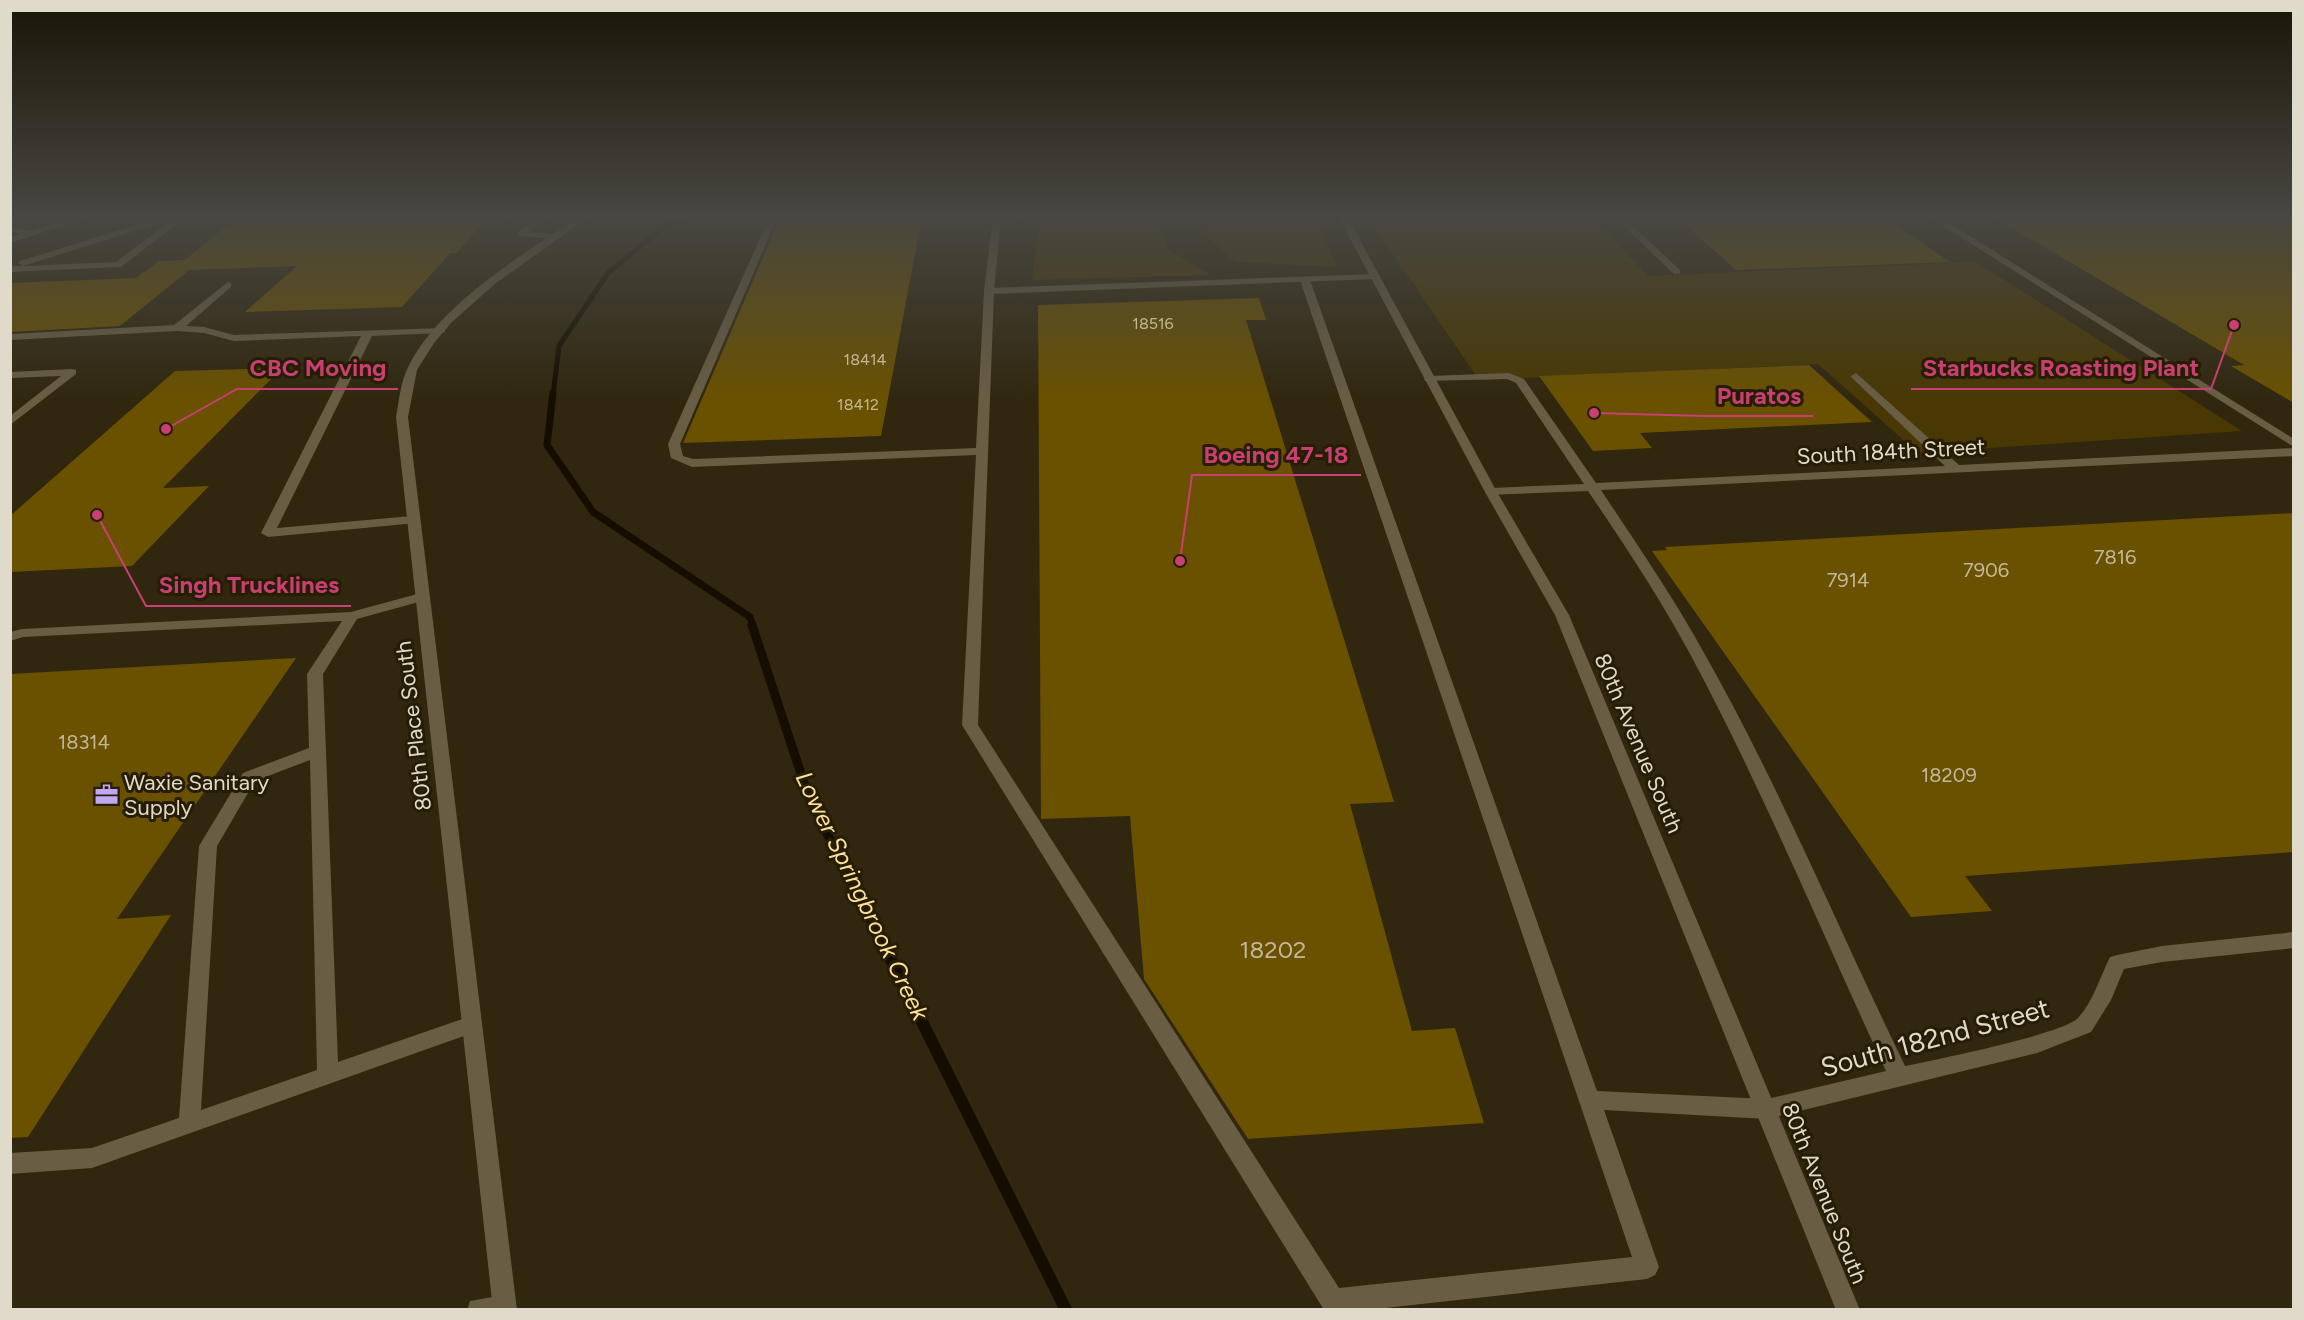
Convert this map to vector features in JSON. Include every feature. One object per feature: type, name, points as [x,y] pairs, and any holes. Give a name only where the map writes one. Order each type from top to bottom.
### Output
[{"type":"street","name":"80th Place South","points":[[501,278],[475,297],[441,330],[415,363],[408,379],[402,417],[504,1308]]},
{"type":"street","points":[[747,278],[674,444],[677,458],[692,463],[982,451]]},
{"type":"street","points":[[990,278],[970,725],[1333,1301],[1647,1267],[1305,279]]},
{"type":"street","points":[[989,291],[1353,278]]},
{"type":"street","name":"80th Avenue South","points":[[1373,278],[1491,492],[1562,615],[1767,1108],[1848,1310]]},
{"type":"street","points":[[2029,278],[2294,444]]},
{"type":"street","points":[[177,328],[228,285]]},
{"type":"street","points":[[10,337],[177,328],[204,330],[234,338],[441,330]]},
{"type":"street","points":[[368,333],[268,533],[412,519]]},
{"type":"street","points":[[10,375],[72,372],[10,422]]},
{"type":"street","points":[[1429,379],[1509,376],[1520,381],[1695,650],[1768,790],[1840,954],[1900,1078]]},
{"type":"street","points":[[1856,376],[1956,468]]},
{"type":"street","name":"South 184th Street","points":[[1491,492],[2294,452]]},
{"type":"street","points":[[10,637],[22,633],[352,616],[421,597]]},
{"type":"street","points":[[328,1075],[315,674],[352,616]]},
{"type":"street","points":[[189,1124],[208,846],[249,777],[318,751]]},
{"type":"street","name":"South 182nd Street","points":[[1589,1100],[1767,1108],[1900,1078],[2037,1044],[2084,1026],[2104,994],[2117,963],[2162,954],[2294,940]]},
{"type":"street","points":[[10,1164],[92,1158],[471,1025]]},
{"type":"street","points":[[479,1310],[504,1308]]},
{"type":"shaded area","points":[[1032,278],[1117,278],[1032,280]]},
{"type":"shaded area","points":[[1409,278],[2001,278],[2242,431],[1918,453],[1818,364],[1479,380]]},
{"type":"building","points":[[180,278],[120,326],[10,332],[10,283]]},
{"type":"building","points":[[284,278],[428,278],[402,307],[245,312]]},
{"type":"building","points":[[754,278],[911,278],[881,436],[683,443]]},
{"type":"building","points":[[2096,278],[2294,278],[2294,403],[2231,366],[2244,365]]},
{"type":"building","points":[[1259,298],[1266,320],[1246,320],[1394,802],[1350,804],[1412,1031],[1455,1028],[1484,1123],[1248,1139],[1144,979],[1130,816],[1041,819],[1038,305]]},
{"type":"building","points":[[1809,365],[1872,422],[1640,433],[1652,448],[1593,451],[1539,376]]},
{"type":"building","points":[[282,368],[163,488],[209,486],[132,566],[10,572],[10,516],[175,371]]},
{"type":"building","points":[[2294,513],[2294,852],[1965,876],[1992,911],[1911,917],[1652,551],[1667,550],[1665,547]]},
{"type":"building","name":"Waxie Sanitary Supply","points":[[296,658],[117,919],[171,915],[28,1137],[10,1138],[10,674]]},
{"type":"waterway","name":"Lower Springbrook Creek","points":[[553,395],[559,346],[605,278]]},
{"type":"waterway","name":"Lower Springbrook Creek","points":[[553,393],[547,445],[593,512],[750,617],[753,626]]},
{"type":"waterway","name":"Lower Springbrook Creek","points":[[752,625],[808,795],[874,928]]},
{"type":"waterway","name":"Lower Springbrook Creek","points":[[874,926],[1066,1310]]},
{"type":"place","name":"Starbucks Roasting Plant","points":[[2234,325]]},
{"type":"place","name":"Puratos","points":[[1594,413]]},
{"type":"place","name":"CBC Moving","points":[[166,429]]},
{"type":"place","name":"Singh Trucklines","points":[[97,515]]},
{"type":"place","name":"Boeing 47-18","points":[[1180,561]]},
{"type":"place","name":"Waxie Sanitary Supply","points":[[106,795]]}]
